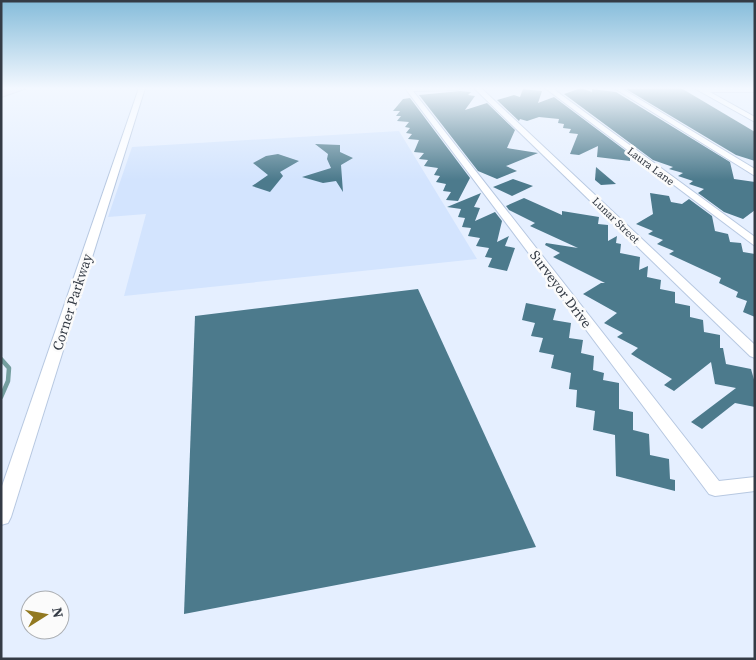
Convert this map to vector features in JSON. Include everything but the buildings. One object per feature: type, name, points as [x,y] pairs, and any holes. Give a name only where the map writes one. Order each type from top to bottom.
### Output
[{"type":"street","name":"Corner Parkway","points":[[1,517],[132,119]]},
{"type":"street","name":"Surveyor Drive","points":[[432,119],[715,489],[755,484]]},
{"type":"street","name":"Lunar Street","points":[[509,119],[755,353]]},
{"type":"street","name":"Laura Lane","points":[[589,119],[755,243]]},
{"type":"street","points":[[667,119],[755,173]]},
{"type":"shaded area","points":[[399,131],[477,259],[124,296],[146,214],[108,217],[132,147]]},
{"type":"waterway","points":[[1,359],[9,368],[8,381],[1,397]]}]
